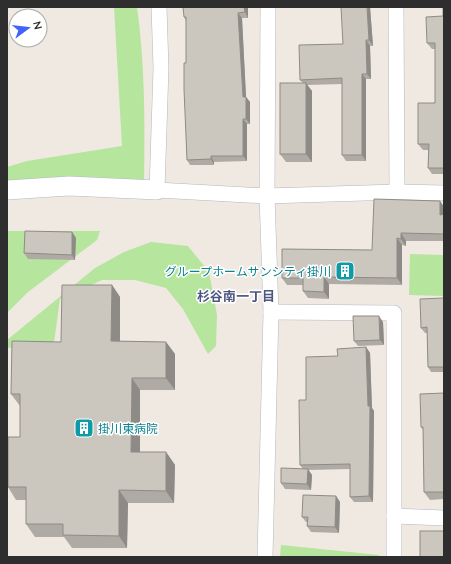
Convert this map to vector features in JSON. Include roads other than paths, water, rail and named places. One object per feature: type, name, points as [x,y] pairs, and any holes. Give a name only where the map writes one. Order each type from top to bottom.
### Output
[{"type":"street","points":[[158,190],[161,68],[159,7]]},
{"type":"street","points":[[264,557],[271,312],[267,196],[268,7]]},
{"type":"street","points":[[396,7],[397,192]]},
{"type":"street","points":[[7,190],[69,186],[267,196],[397,192],[444,194]]},
{"type":"street","points":[[271,312],[394,313],[394,557]]},
{"type":"street","points":[[394,516],[444,518]]},
{"type":"place","name":"グループホームサンシティ掛川","points":[[345,271]]},
{"type":"place","name":"掛川東病院","points":[[84,428]]},
{"type":"district","name":"杉谷南一丁目","points":[[236,296]]}]
